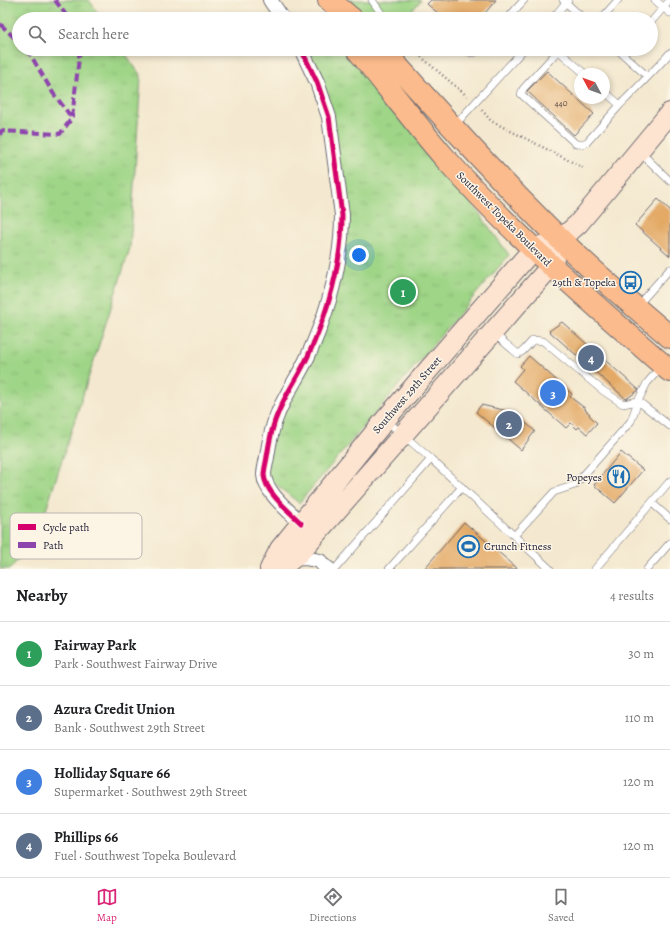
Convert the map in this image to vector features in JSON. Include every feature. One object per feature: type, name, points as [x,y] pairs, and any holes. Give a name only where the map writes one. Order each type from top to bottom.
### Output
[{"type":"main road","points":[[328,0],[333,12]]},
{"type":"main road","points":[[328,0],[343,12]]},
{"type":"main road","name":"Southwest Topeka Boulevard","points":[[363,56],[445,158],[533,249],[666,368]]},
{"type":"main road","points":[[388,56],[453,127],[583,261],[670,337]]},
{"type":"main road","name":"Southwest 29th Street","points":[[270,569],[280,549],[385,420],[533,249],[561,239],[578,224],[638,151],[666,121]]},
{"type":"main road","name":"Southwest 29th Street","points":[[286,564],[299,553],[551,266],[561,239]]},
{"type":"street","points":[[270,0],[278,12]]},
{"type":"street","points":[[301,523],[272,494],[264,475],[268,447],[278,413],[308,356],[320,328],[338,263],[342,231],[342,215],[329,117],[317,82],[304,56]]},
{"type":"street","points":[[286,564],[305,558],[320,561],[329,569]]},
{"type":"lane","points":[[372,0],[380,12]]},
{"type":"lane","points":[[514,12],[524,0]]},
{"type":"lane","points":[[607,12],[618,0]]},
{"type":"lane","points":[[655,0],[670,13]]},
{"type":"lane","points":[[658,14],[670,0]]},
{"type":"lane","points":[[557,12],[566,1],[577,12]]},
{"type":"lane","points":[[553,56],[523,89],[522,94],[576,144],[583,144],[588,142],[620,105],[670,53]]},
{"type":"lane","points":[[453,127],[518,56]]},
{"type":"lane","points":[[566,56],[579,68]]},
{"type":"lane","points":[[627,56],[647,76]]},
{"type":"lane","points":[[610,96],[620,105]]},
{"type":"lane","points":[[638,151],[670,181]]},
{"type":"lane","points":[[636,307],[670,269]]},
{"type":"lane","points":[[493,332],[518,354],[523,351],[533,340],[543,341],[602,390],[623,404],[638,401],[670,426]]},
{"type":"lane","points":[[514,536],[554,492],[575,485],[631,421],[638,401],[647,383],[666,368]]},
{"type":"lane","points":[[385,420],[431,459],[550,569]]},
{"type":"lane","points":[[335,569],[431,459]]},
{"type":"lane","points":[[595,569],[670,481]]},
{"type":"lane","points":[[389,569],[462,487]]},
{"type":"lane","points":[[652,503],[670,519]]},
{"type":"lane","points":[[647,569],[670,543]]},
{"type":"path","points":[[420,56],[475,104],[491,121],[584,168]]},
{"type":"green space","points":[[0,0],[89,0],[97,12],[12,12],[12,56],[127,56],[141,76],[130,248],[45,513],[10,513],[10,559],[18,559],[10,569],[0,569]]},
{"type":"green space","points":[[349,0],[421,0],[411,12],[360,12]]},
{"type":"green space","points":[[303,56],[367,56],[509,255],[299,503],[264,475],[278,413],[320,328],[342,231],[329,117]]},
{"type":"building","points":[[431,0],[496,0],[486,12],[437,12],[427,4]]},
{"type":"building","points":[[547,71],[574,96],[574,104],[583,104],[594,114],[574,135],[527,91]]},
{"type":"building","points":[[658,199],[670,210],[670,256],[635,225]]},
{"type":"building","points":[[562,322],[639,390],[626,399],[549,331]]},
{"type":"building","points":[[529,356],[572,394],[570,397],[586,409],[585,410],[597,423],[587,434],[579,427],[577,429],[571,423],[566,428],[513,381],[523,369],[520,366]]},
{"type":"building","points":[[481,405],[508,411],[520,418],[535,431],[521,450],[476,412]]},
{"type":"building","name":"Popeyes","points":[[621,452],[643,470],[615,503],[594,485]]},
{"type":"building","name":"Crunch Fitness","points":[[464,522],[518,569],[424,569]]},
{"type":"marked path","points":[[55,0],[64,12]]},
{"type":"marked path","points":[[0,24],[12,35]]},
{"type":"marked path","points":[[31,56],[53,93],[72,118]]},
{"type":"marked path","points":[[0,135],[1,131],[60,134],[72,118],[79,56]]},
{"type":"cycle path","points":[[301,523],[273,494],[265,481],[264,471],[276,418],[308,356],[328,305],[340,252],[342,215],[329,117],[317,82],[304,56]]},
{"type":"place","name":"29th & Topeka","points":[[631,282]]},
{"type":"place","name":"Fairway Park","points":[[403,292]]},
{"type":"place","name":"Phillips 66","points":[[591,358]]},
{"type":"place","name":"Holliday Square 66","points":[[553,393]]},
{"type":"place","name":"Azura Credit Union","points":[[509,424]]},
{"type":"place","name":"Popeyes","points":[[618,477]]},
{"type":"place","name":"Crunch Fitness","points":[[468,546]]}]
